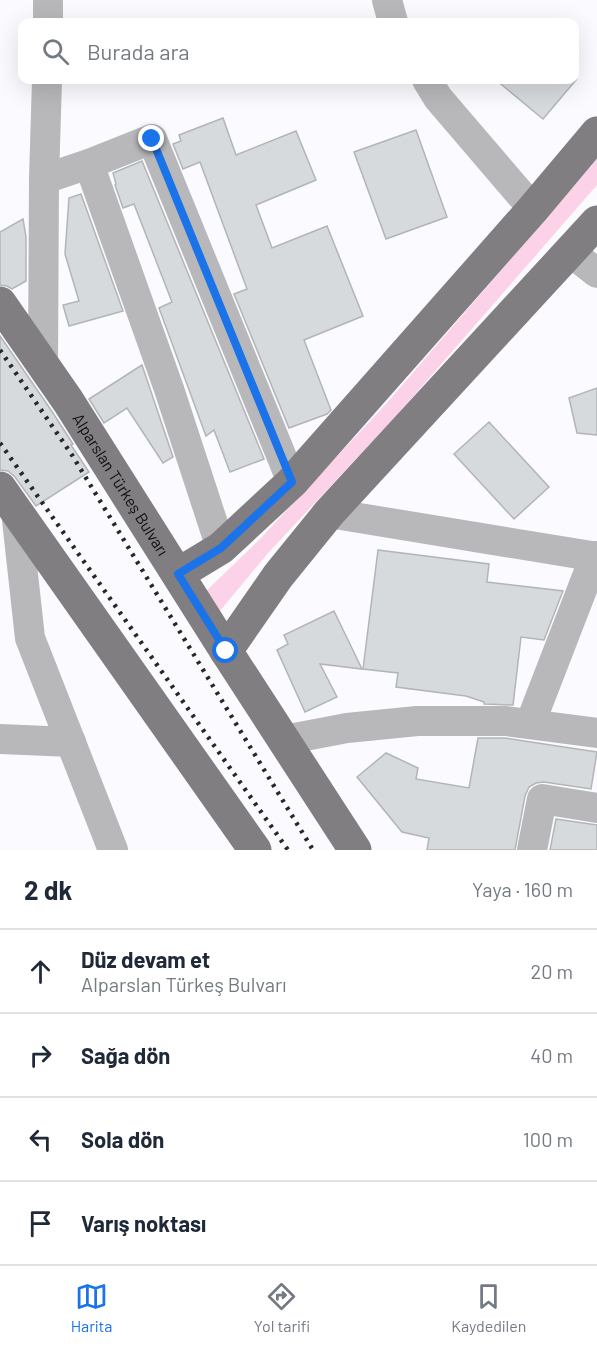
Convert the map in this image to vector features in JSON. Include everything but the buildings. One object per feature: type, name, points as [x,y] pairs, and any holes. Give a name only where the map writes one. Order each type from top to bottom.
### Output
[{"type":"main road","points":[[178,574],[221,548],[292,482],[534,209],[597,133]]},
{"type":"main road","points":[[226,651],[278,576],[329,513],[597,222]]},
{"type":"main road","name":"Alparslan Türkeş Bulvarı","points":[[0,303],[68,401],[355,850]]},
{"type":"main road","points":[[8,500],[255,850]]},
{"type":"street","points":[[48,0],[48,18]]},
{"type":"street","points":[[387,0],[392,18]]},
{"type":"street","points":[[43,366],[47,84]]},
{"type":"street","points":[[429,84],[438,98],[534,209]]},
{"type":"street","points":[[44,179],[152,139],[292,482]]},
{"type":"street","points":[[89,164],[221,548]]},
{"type":"street","points":[[570,252],[597,273]]},
{"type":"street","points":[[8,500],[12,575],[30,638],[114,850]]},
{"type":"street","points":[[329,513],[596,556],[530,724]]},
{"type":"street","points":[[284,740],[347,728],[417,721],[506,721],[597,733]]},
{"type":"street","points":[[0,739],[71,742]]},
{"type":"street","points":[[532,850],[542,798],[597,808]]},
{"type":"shaded area","points":[[597,159],[597,185],[397,415],[269,552],[219,612],[205,592],[258,541],[385,405]]},
{"type":"railway","points":[[0,350],[72,455],[313,850]]},
{"type":"railway","points":[[0,443],[288,850]]},
{"type":"route","points":[[152,139],[292,482],[221,548],[178,574],[226,651]]}]
